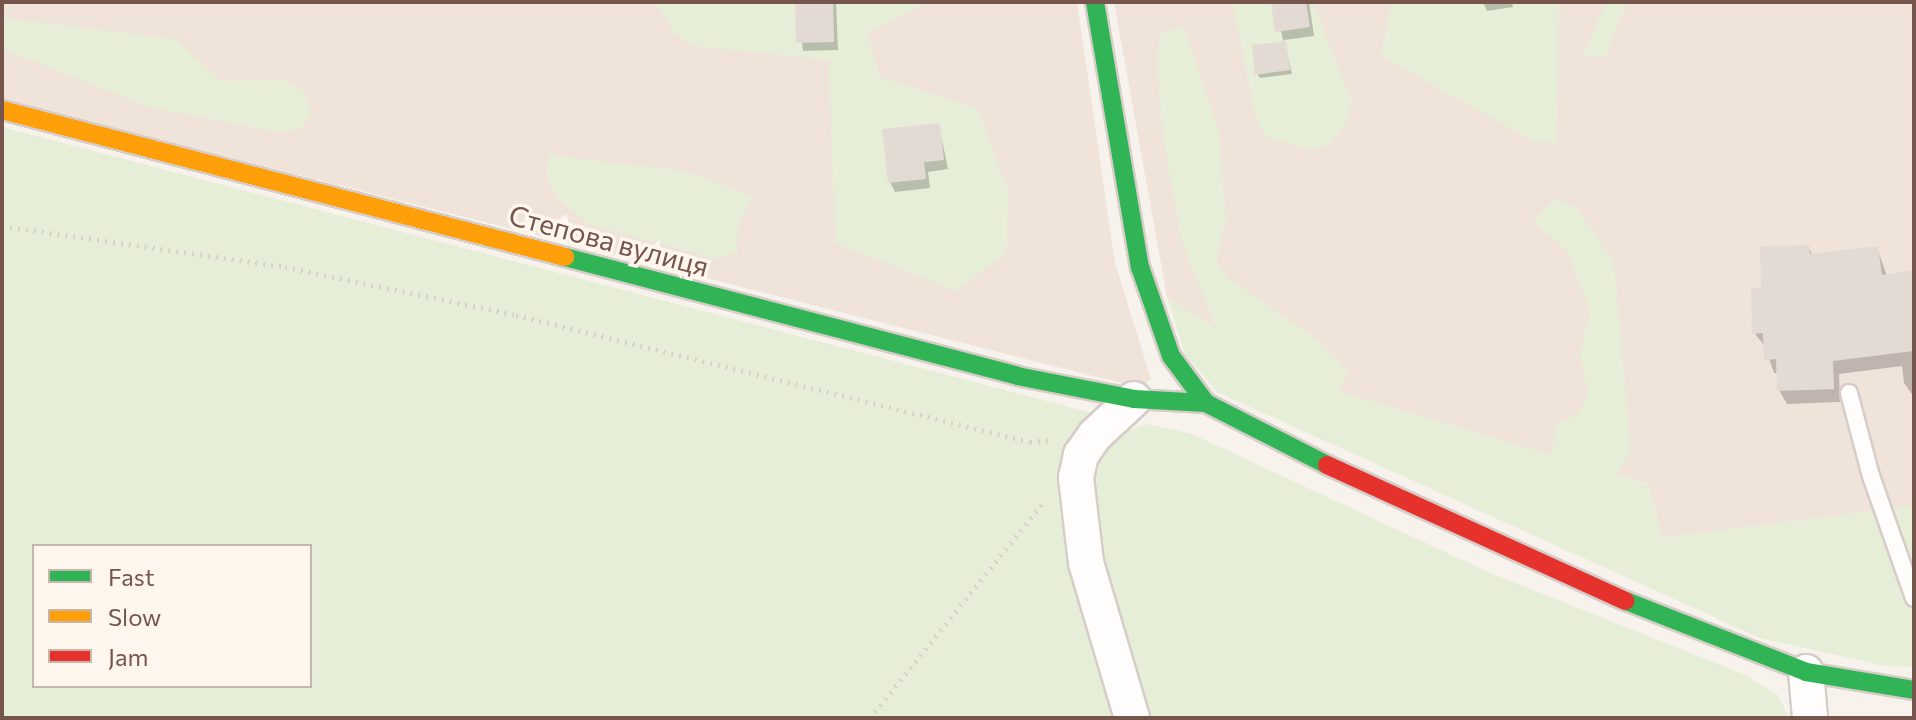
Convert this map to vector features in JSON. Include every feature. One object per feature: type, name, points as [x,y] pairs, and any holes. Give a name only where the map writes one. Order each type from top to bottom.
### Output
[{"type":"street","points":[[1095,2],[1140,267],[1171,356],[1206,403],[1267,438],[1662,617],[1806,672],[1914,690]]},
{"type":"street","name":"Степова вулиця","points":[[2,110],[1017,376],[1134,399],[1206,403]]},
{"type":"street","points":[[1132,718],[1086,563],[1076,478],[1081,455],[1095,435],[1134,399]]},
{"type":"street","points":[[1806,672],[1810,718]]},
{"type":"lane","points":[[1849,393],[1871,476],[1914,598]]},
{"type":"path","points":[[2,226],[285,267],[516,315],[1030,442],[1095,435]]},
{"type":"path","points":[[870,718],[1032,513],[1076,478]]},
{"type":"shaded area","points":[[2,2],[1077,2],[1115,263],[1151,379],[1141,388],[2,100]]},
{"type":"shaded area","points":[[1114,2],[1914,2],[1914,506],[1661,538],[1649,484],[1319,386],[1197,318],[1167,297]]},
{"type":"green space","points":[[656,2],[927,2],[868,33],[879,77],[977,108],[1008,190],[1007,252],[956,291],[835,243],[829,60],[694,46],[675,34]]},
{"type":"green space","points":[[1232,2],[1313,2],[1352,102],[1345,126],[1329,145],[1307,149],[1266,137],[1256,118]]},
{"type":"green space","points":[[1391,2],[1559,2],[1556,143],[1533,141],[1381,56]]},
{"type":"green space","points":[[1606,2],[1627,2],[1605,58],[1583,56]]},
{"type":"green space","points":[[2,18],[175,39],[221,81],[283,80],[303,91],[312,112],[299,130],[276,132],[149,107],[2,49]]},
{"type":"green space","points":[[1184,27],[1219,132],[1226,220],[1216,261],[1229,279],[1320,341],[1349,372],[1337,391],[1552,455],[1556,424],[1577,415],[1588,395],[1580,353],[1590,311],[1568,252],[1533,221],[1556,198],[1576,207],[1614,262],[1631,451],[1617,475],[1650,485],[1661,538],[1914,506],[1914,667],[1886,666],[1760,638],[1217,392],[1185,354],[1167,297],[1217,329],[1182,243],[1162,131],[1157,57],[1161,33]]},
{"type":"green space","points":[[2,127],[1096,414],[1082,428],[1118,718],[2,718]]},
{"type":"green space","points":[[548,155],[685,171],[752,196],[737,230],[737,253],[716,259],[587,224],[556,196],[547,176]]},
{"type":"green space","points":[[1149,424],[1192,434],[1490,573],[1745,675],[1778,695],[1789,718],[1143,718],[1090,524],[1094,460],[1118,433]]},
{"type":"building","points":[[795,2],[833,2],[834,42],[796,43]]},
{"type":"building","points":[[1271,2],[1306,2],[1310,27],[1275,32]]},
{"type":"building","points":[[1286,41],[1290,70],[1255,75],[1252,45]]},
{"type":"building","points":[[940,123],[944,160],[924,162],[926,179],[888,183],[882,129]]},
{"type":"building","points":[[1809,245],[1810,254],[1878,246],[1882,275],[1914,270],[1914,351],[1833,361],[1834,389],[1777,391],[1776,359],[1764,360],[1763,333],[1752,334],[1751,288],[1761,288],[1760,246]]},
{"type":"traffic: fast","points":[[1095,2],[1140,267],[1171,356],[1206,403],[1327,465]]},
{"type":"traffic: fast","points":[[565,257],[1017,376],[1134,399],[1206,403]]},
{"type":"traffic: fast","points":[[1626,601],[1806,672],[1914,690]]},
{"type":"traffic: slow","points":[[2,110],[565,257]]},
{"type":"traffic: jam","points":[[1327,465],[1626,601]]}]
